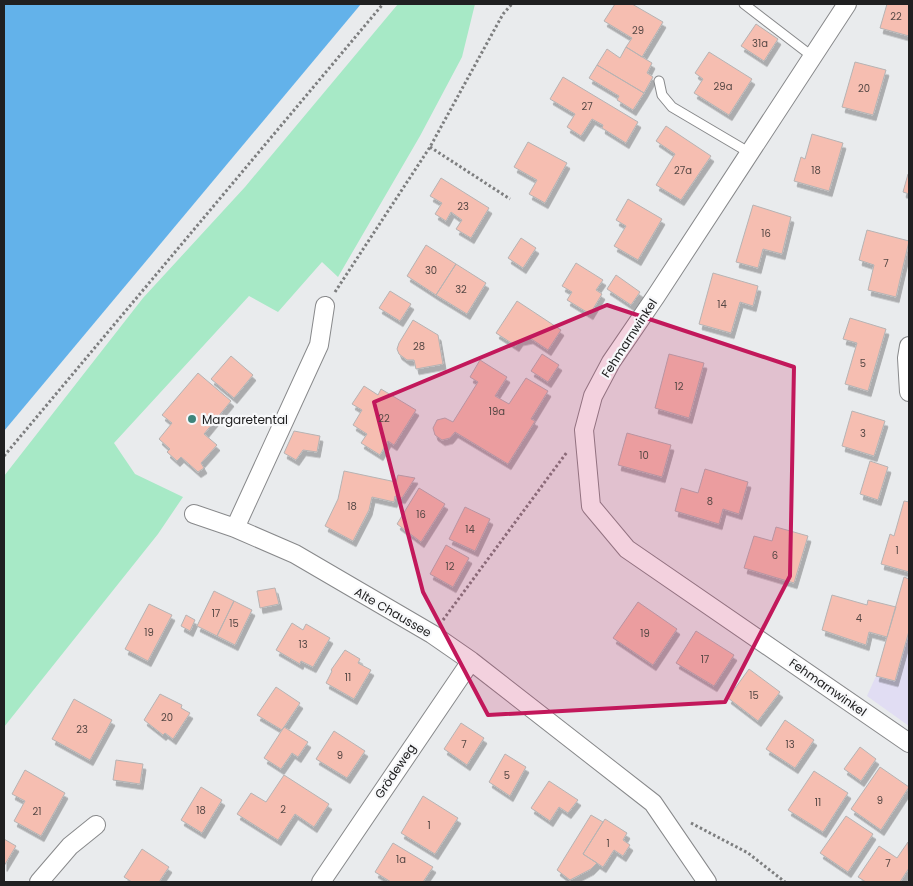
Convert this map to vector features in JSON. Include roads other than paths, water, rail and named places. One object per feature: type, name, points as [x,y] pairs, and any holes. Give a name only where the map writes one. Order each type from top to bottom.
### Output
[{"type":"street","name":"Fehmarnwinkel","points":[[847,4],[611,362],[593,396],[584,430],[591,506],[627,549],[909,743]]},
{"type":"street","points":[[235,528],[319,346],[325,306]]},
{"type":"street","points":[[909,346],[907,358],[909,392]]},
{"type":"street","name":"Alte Chaussee","points":[[194,514],[235,528],[295,554],[432,634],[471,661],[653,803],[707,882]]},
{"type":"street","name":"Grödeweg","points":[[321,882],[471,661]]},
{"type":"street","points":[[38,882],[70,846],[96,825]]},
{"type":"lane","points":[[744,4],[813,56]]},
{"type":"lane","points":[[659,81],[662,95],[672,107],[750,153]]},
{"type":"water","points":[[4,4],[361,4],[4,431]]},
{"type":"place","name":"Margaretental","points":[[192,419]]}]
